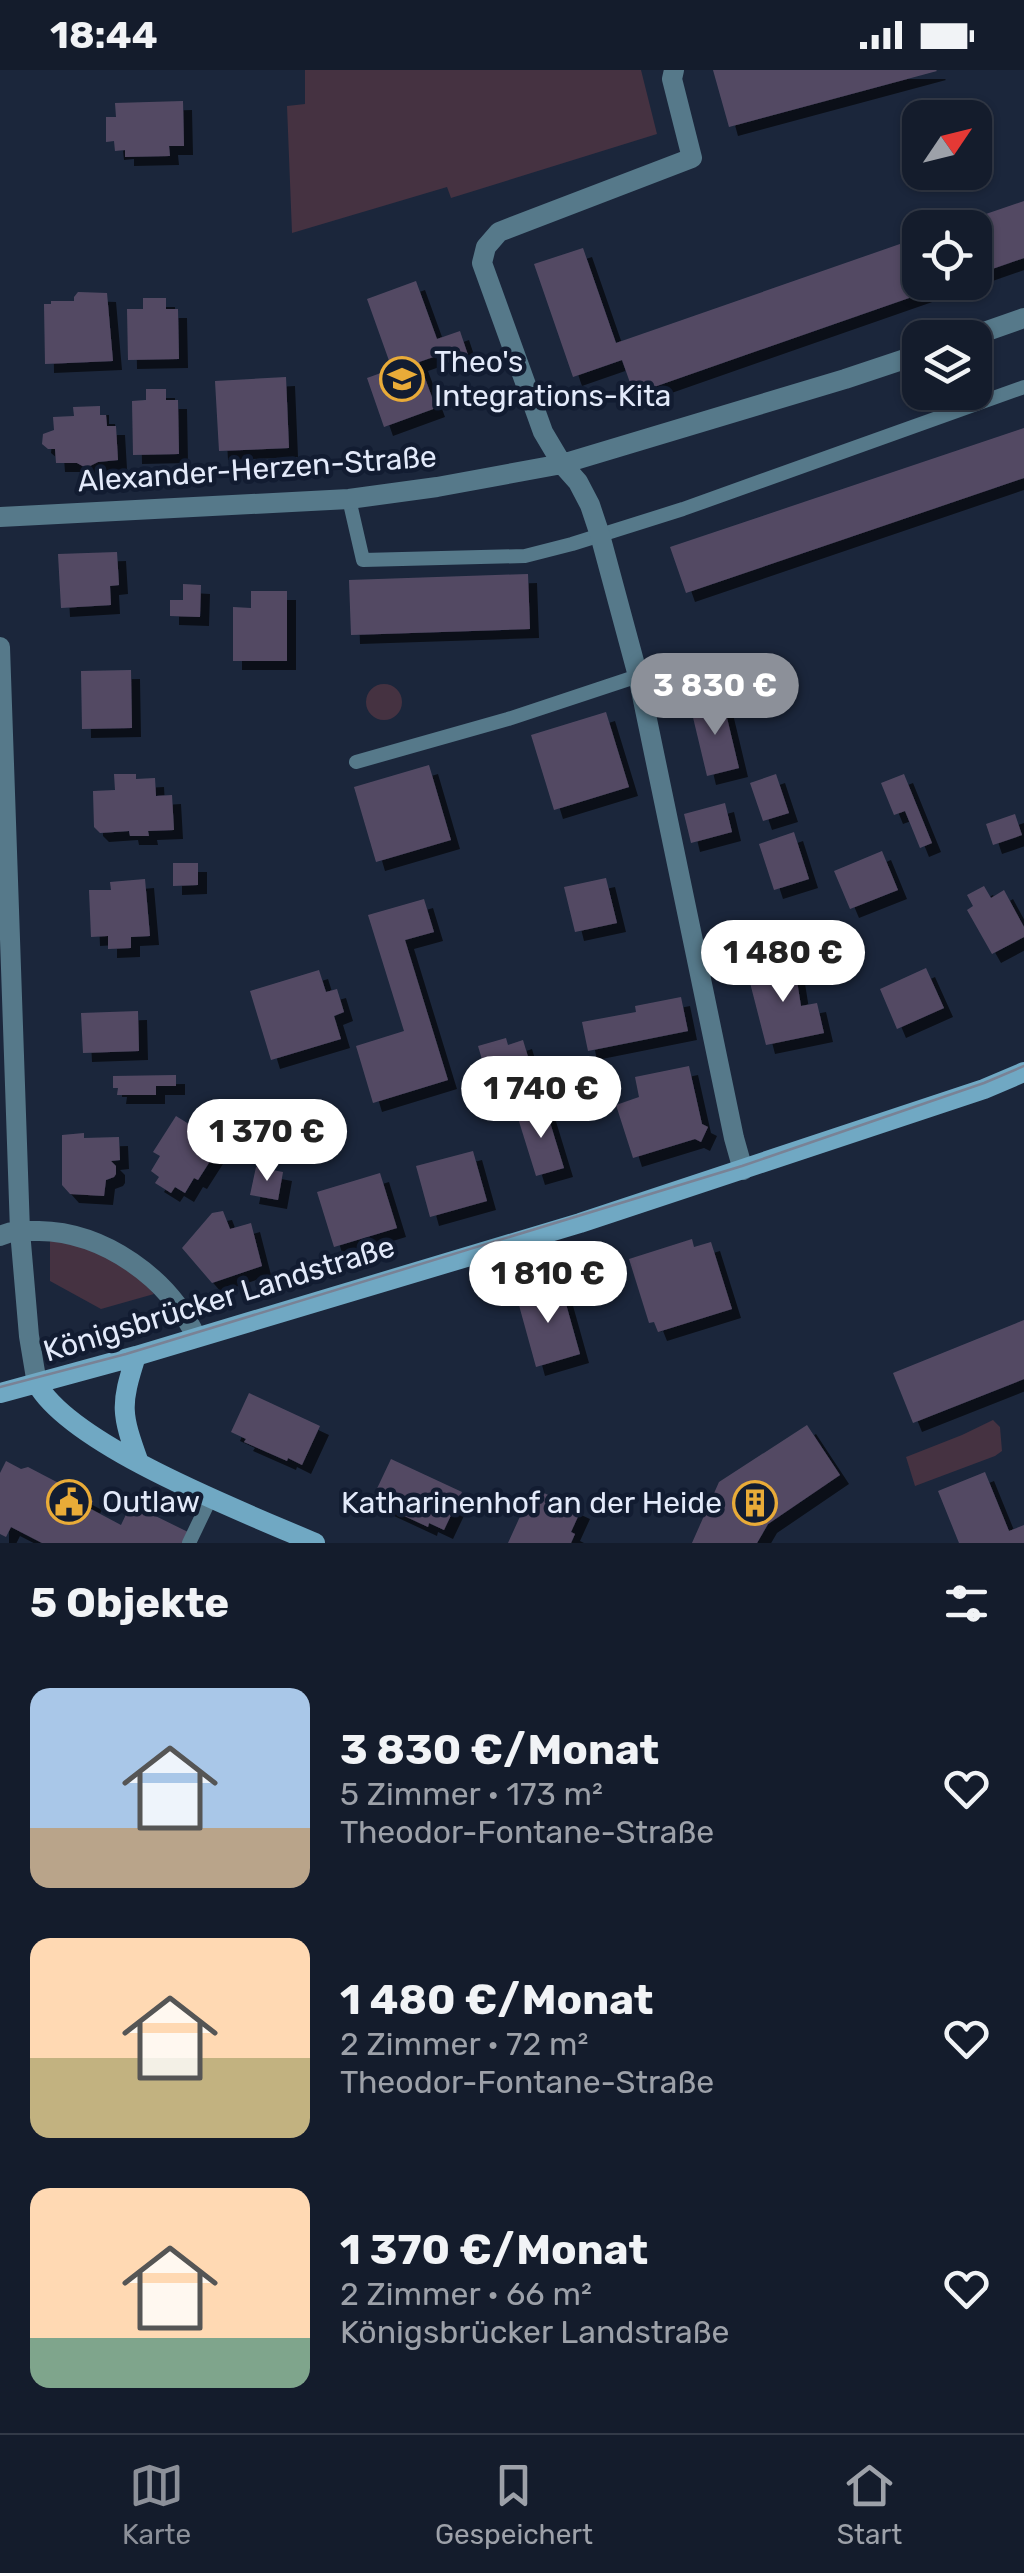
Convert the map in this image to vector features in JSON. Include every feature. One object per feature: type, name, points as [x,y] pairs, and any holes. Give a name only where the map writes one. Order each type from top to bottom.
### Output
[{"type":"main road","name":"Königsbrücker Landstraße","points":[[0,1393],[580,1223],[984,1090],[1024,1072]]},
{"type":"main road","points":[[136,1356],[127,1383],[124,1417],[139,1462]]},
{"type":"main road","points":[[37,1384],[70,1420],[139,1462],[315,1543]]},
{"type":"street","points":[[674,70],[672,79],[692,158],[499,232],[486,247],[482,263],[543,432],[578,482],[600,535],[638,676],[743,1170]]},
{"type":"street","points":[[992,329],[1024,318]]},
{"type":"street","name":"Alexander-Herzen-Straße","points":[[0,518],[349,498],[437,487],[562,464],[902,360]]},
{"type":"street","points":[[0,647],[4,894],[11,980],[14,1239],[37,1384]]},
{"type":"street","points":[[14,1239],[67,1234],[120,1255],[158,1285],[196,1337]]},
{"type":"lane","points":[[349,498],[363,560],[525,556],[683,509],[1024,387]]},
{"type":"lane","points":[[356,762],[508,719],[638,676]]},
{"type":"lane","points":[[188,1543],[211,1497]]},
{"type":"shaded area","points":[[305,70],[641,70],[657,134],[451,198],[447,187],[292,233],[287,106],[305,104]]},
{"type":"shaded area","points":[[384,684],[397,689],[402,702],[397,715],[384,720],[371,715],[366,702],[371,689]]},
{"type":"shaded area","points":[[50,1240],[107,1256],[154,1294],[101,1309],[50,1281]]},
{"type":"shaded area","points":[[993,1420],[1000,1427],[1002,1451],[915,1486],[906,1457]]},
{"type":"building","points":[[713,70],[936,70],[937,71],[729,127]]},
{"type":"building","points":[[183,101],[184,146],[169,146],[170,156],[125,157],[125,150],[115,151],[114,141],[106,142],[106,117],[116,117],[115,103]]},
{"type":"building","points":[[1024,201],[1024,258],[992,269],[992,212]]},
{"type":"building","points":[[902,243],[903,300],[634,394],[622,360],[573,377],[534,264],[583,248],[616,343]]},
{"type":"building","points":[[416,281],[437,339],[460,331],[468,355],[445,364],[442,354],[419,362],[436,408],[384,427],[367,378],[392,369],[367,299]]},
{"type":"building","points":[[78,292],[107,293],[113,361],[45,364],[44,304],[74,301]]},
{"type":"building","points":[[143,298],[166,298],[166,309],[178,309],[179,359],[128,360],[127,309],[143,309]]},
{"type":"building","points":[[286,377],[289,448],[219,451],[215,381]]},
{"type":"building","points":[[146,389],[166,389],[166,400],[178,400],[179,454],[133,455],[132,401],[146,400]]},
{"type":"building","points":[[100,406],[107,426],[116,426],[118,460],[86,468],[77,463],[56,463],[55,449],[42,444],[43,434],[54,430],[53,417],[74,416],[73,407]]},
{"type":"building","points":[[1024,428],[1024,478],[686,593],[670,547]]},
{"type":"building","points":[[117,552],[119,585],[110,586],[111,605],[61,608],[58,554]]},
{"type":"building","points":[[528,574],[530,629],[351,635],[349,580]]},
{"type":"building","points":[[183,584],[201,585],[200,617],[170,616],[170,600],[183,600]]},
{"type":"building","points":[[251,591],[287,591],[287,661],[233,661],[233,607],[251,608]]},
{"type":"building","points":[[743,668],[752,695],[741,697],[736,687],[721,688],[718,670]]},
{"type":"building","points":[[131,670],[132,728],[82,729],[81,671]]},
{"type":"building","points":[[723,701],[739,768],[707,776],[691,709]]},
{"type":"building","points":[[606,712],[629,787],[554,810],[531,735]]},
{"type":"building","points":[[429,765],[451,840],[376,862],[354,787]]},
{"type":"building","points":[[114,774],[155,778],[156,796],[172,795],[174,830],[148,831],[149,836],[130,836],[129,831],[100,833],[94,827],[93,791],[115,790]]},
{"type":"building","points":[[776,774],[789,813],[763,821],[750,783]]},
{"type":"building","points":[[904,774],[932,843],[920,848],[905,811],[894,815],[881,783]]},
{"type":"building","points":[[725,803],[732,832],[691,843],[684,814]]},
{"type":"building","points":[[1015,814],[1022,835],[993,845],[986,824]]},
{"type":"building","points":[[794,832],[809,879],[774,890],[759,844]]},
{"type":"building","points":[[882,851],[898,890],[850,909],[834,871]]},
{"type":"building","points":[[173,863],[198,863],[198,885],[173,886]]},
{"type":"building","points":[[606,878],[617,923],[575,932],[564,887]]},
{"type":"building","points":[[145,879],[150,936],[131,937],[131,948],[108,949],[108,936],[91,937],[89,890],[111,890],[110,882]]},
{"type":"building","points":[[984,886],[991,898],[1004,890],[1024,927],[1024,937],[992,954],[967,910],[973,906],[967,895]]},
{"type":"building","points":[[424,899],[434,932],[405,940],[448,1080],[373,1103],[356,1046],[404,1031],[368,915]]},
{"type":"building","points":[[794,962],[801,1006],[817,1003],[824,1033],[766,1045],[747,971]]},
{"type":"building","points":[[926,968],[944,1008],[897,1029],[880,989]]},
{"type":"building","points":[[319,970],[326,992],[337,989],[344,1012],[334,1016],[341,1039],[271,1060],[250,991]]},
{"type":"building","points":[[681,997],[688,1031],[588,1051],[582,1022],[636,1012],[635,1006]]},
{"type":"building","points":[[138,1011],[139,1051],[83,1053],[81,1013]]},
{"type":"building","points":[[506,1038],[508,1045],[523,1040],[535,1080],[492,1093],[478,1046]]},
{"type":"building","points":[[689,1066],[702,1124],[708,1127],[701,1142],[695,1139],[633,1158],[616,1105],[639,1097],[635,1077]]},
{"type":"building","points":[[176,1075],[176,1086],[156,1086],[156,1095],[117,1095],[118,1088],[113,1088],[113,1076]]},
{"type":"building","points":[[545,1106],[564,1168],[536,1176],[517,1115]]},
{"type":"building","points":[[176,1116],[221,1144],[185,1193],[175,1187],[171,1193],[155,1183],[159,1177],[151,1171],[160,1156],[153,1152]]},
{"type":"building","points":[[84,1133],[84,1138],[119,1137],[120,1160],[111,1161],[116,1174],[106,1180],[104,1196],[70,1194],[62,1185],[62,1135]]},
{"type":"building","points":[[473,1151],[487,1201],[430,1217],[416,1166]]},
{"type":"building","points":[[256,1167],[283,1172],[278,1200],[250,1195]]},
{"type":"building","points":[[380,1173],[397,1228],[334,1247],[317,1192]]},
{"type":"building","points":[[223,1211],[230,1229],[251,1223],[262,1266],[212,1283],[182,1248],[212,1213]]},
{"type":"building","points":[[692,1239],[694,1247],[711,1242],[732,1309],[658,1332],[654,1322],[649,1323],[629,1259]]},
{"type":"building","points":[[561,1286],[580,1354],[536,1367],[517,1298]]},
{"type":"building","points":[[1024,1320],[1024,1379],[913,1423],[893,1373]]},
{"type":"building","points":[[249,1393],[320,1426],[302,1465],[244,1442],[246,1439],[231,1432]]},
{"type":"building","name":"Katharinenhof an der Heide","points":[[807,1425],[840,1475],[768,1524],[757,1543],[692,1543],[719,1482]]},
{"type":"building","points":[[391,1459],[462,1492],[444,1530],[429,1523],[428,1527],[385,1507],[387,1503],[373,1497]]},
{"type":"building","points":[[6,1461],[21,1469],[28,1467],[93,1501],[89,1508],[121,1525],[131,1504],[188,1532],[183,1543],[42,1543],[11,1527],[6,1537],[0,1534],[0,1473]]},
{"type":"building","points":[[985,1472],[1009,1531],[1024,1525],[1024,1543],[959,1543],[938,1491]]},
{"type":"building","points":[[533,1488],[581,1510],[571,1532],[575,1534],[571,1543],[508,1543]]},
{"type":"tram line","points":[[0,1387],[126,1354],[742,1166],[1024,1066]]},
{"type":"place","name":"Theo's Integrations-Kita","points":[[402,379]]},
{"type":"place","name":"Outlaw","points":[[69,1502]]},
{"type":"place","name":"Katharinenhof an der Heide","points":[[755,1503]]}]
